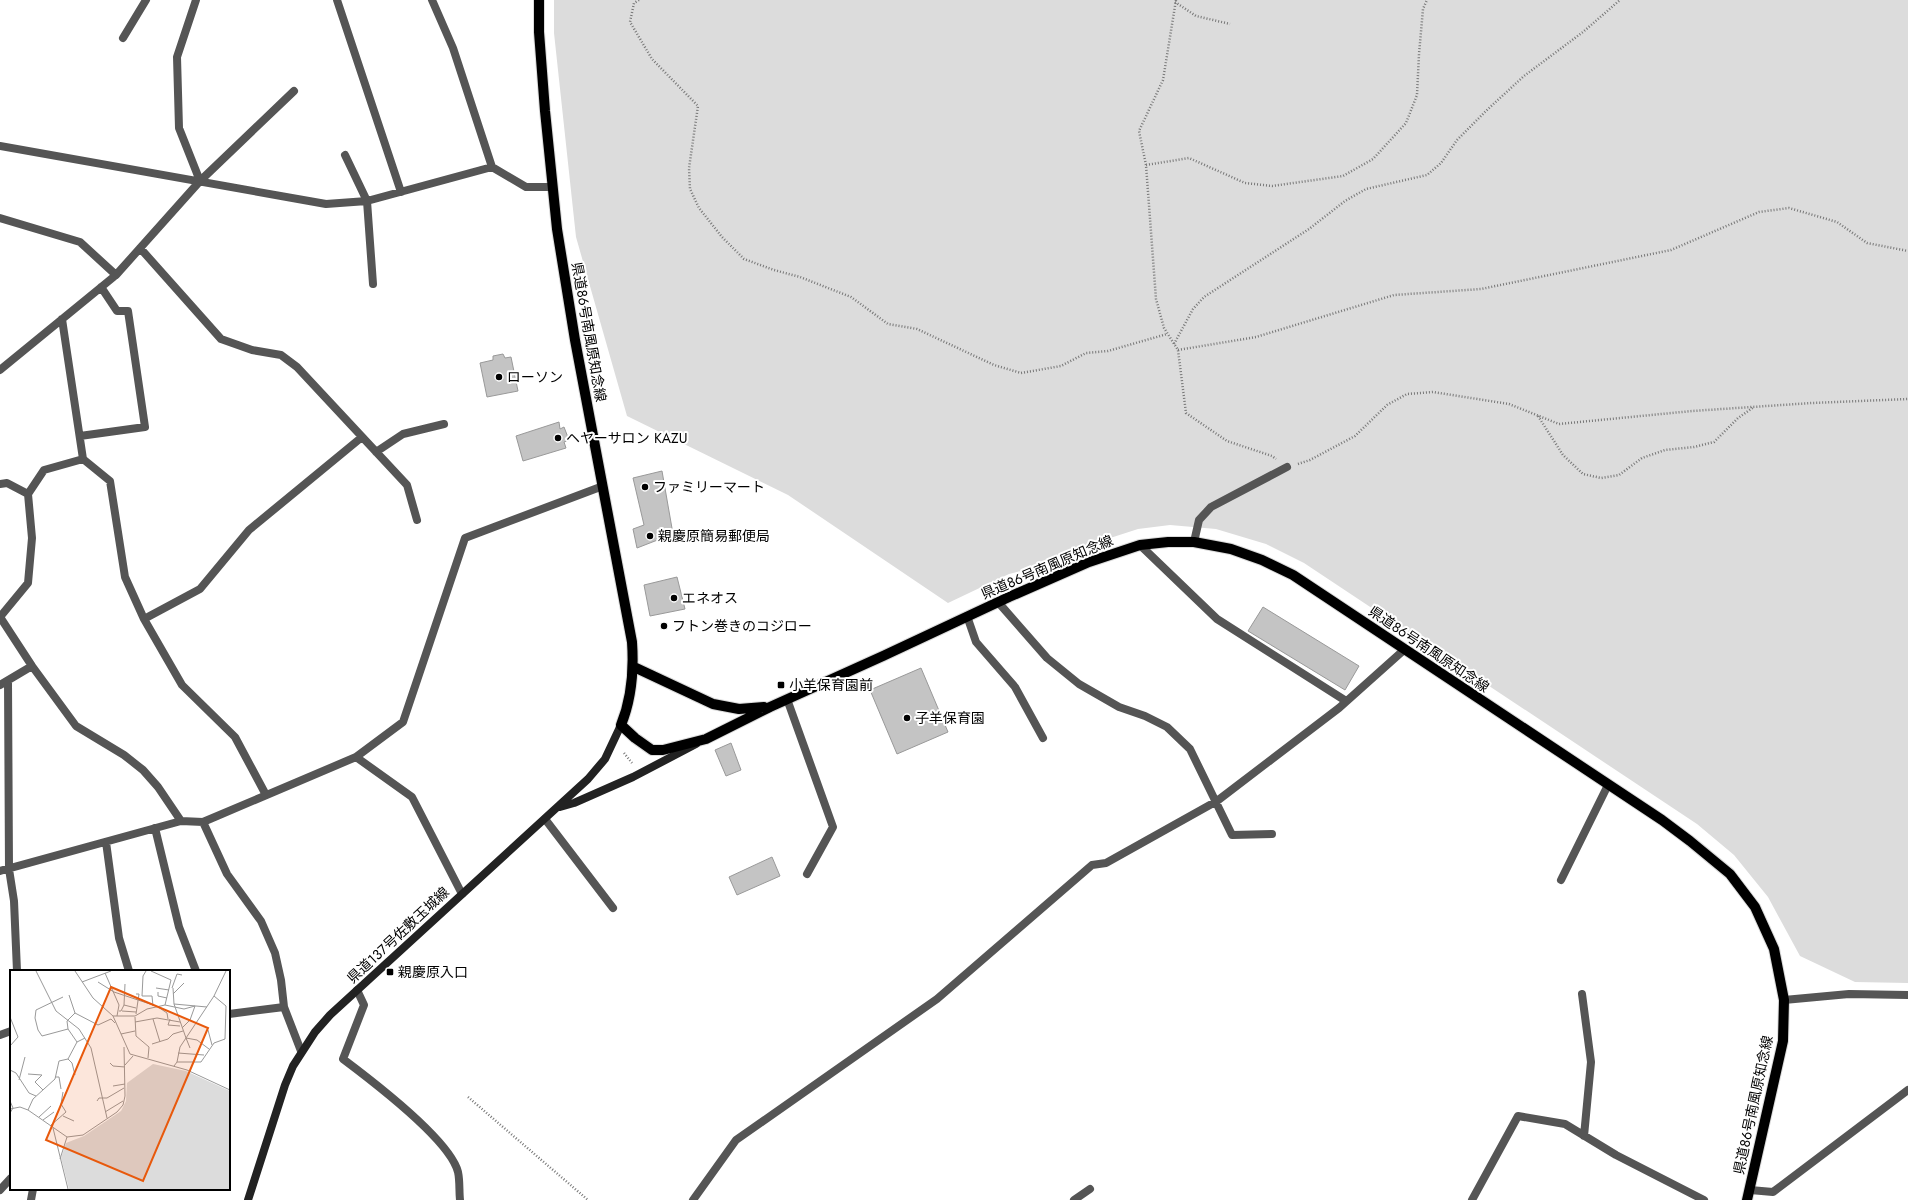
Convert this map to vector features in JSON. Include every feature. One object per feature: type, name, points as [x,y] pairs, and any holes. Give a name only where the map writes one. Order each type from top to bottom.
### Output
[{"type":"main road","name":"県道86号南風原知念線","points":[[539,0],[539,32],[552,188],[557,229],[575,340],[629,625],[634,666],[629,702],[621,725],[634,738],[652,750],[664,750],[706,739],[787,699],[998,602],[1089,562],[1140,546],[1168,542],[1194,542],[1231,549],[1262,560],[1287,572],[1608,785],[1690,841],[1730,874],[1755,907],[1774,949],[1784,1000],[1783,1041],[1749,1195]]},
{"type":"main road","name":"県道86号南風原知念線","points":[[634,666],[713,704],[739,709],[770,707]]},
{"type":"main road","name":"県道137号佐敷玉城線","points":[[248,1200],[285,1085],[301,1051],[315,1032],[330,1015],[596,770],[610,750],[621,725]]},
{"type":"main road","points":[[557,807],[574,803],[633,777],[706,739]]},
{"type":"street","points":[[123,38],[146,0]]},
{"type":"street","points":[[196,0],[177,57],[179,128],[200,181]]},
{"type":"street","points":[[337,0],[401,192]]},
{"type":"street","points":[[432,0],[453,48],[492,167],[526,187],[552,188]]},
{"type":"street","points":[[0,370],[116,275],[200,181],[294,91]]},
{"type":"street","points":[[0,146],[326,204],[367,201],[492,167]]},
{"type":"street","points":[[345,155],[367,201],[372,284]]},
{"type":"street","points":[[0,218],[80,242],[116,275]]},
{"type":"street","points":[[140,248],[221,339],[252,350],[281,355],[298,368],[407,485],[417,520]]},
{"type":"street","points":[[80,436],[145,427],[128,311],[117,312],[100,287]]},
{"type":"street","points":[[62,319],[83,459],[110,481],[126,577],[144,619],[182,686],[235,737],[266,795]]},
{"type":"street","points":[[376,452],[403,434],[444,424]]},
{"type":"street","points":[[144,619],[200,589],[249,530],[362,437]]},
{"type":"street","points":[[83,459],[44,470],[28,494],[32,538],[28,584],[0,617],[32,666],[76,726],[124,755],[143,770],[158,787],[181,821]]},
{"type":"street","points":[[1194,542],[1199,520],[1211,507],[1286,467]]},
{"type":"street","points":[[0,484],[7,483],[28,494]]},
{"type":"street","points":[[0,871],[181,821],[203,822],[356,757],[404,722],[464,538],[602,486]]},
{"type":"street","points":[[1140,546],[1217,619],[1346,701]]},
{"type":"street","points":[[998,602],[1047,658],[1078,684],[1119,707],[1145,716],[1167,727],[1190,750],[1217,801],[1232,835],[1272,834]]},
{"type":"street","points":[[967,616],[976,642],[1014,687],[1043,738]]},
{"type":"street","points":[[693,1200],[736,1140],[937,999],[1092,865],[1106,863],[1217,801],[1346,701],[1405,649]]},
{"type":"street","points":[[0,685],[32,666]]},
{"type":"street","points":[[8,680],[9,869],[14,901],[17,970]]},
{"type":"street","points":[[787,699],[833,827],[807,874]]},
{"type":"street","points":[[356,757],[412,797],[462,894]]},
{"type":"street","points":[[1560,880],[1608,785]]},
{"type":"street","points":[[545,818],[613,908]]},
{"type":"street","points":[[203,822],[227,874],[260,921],[275,954],[281,980],[284,1007],[301,1051]]},
{"type":"street","points":[[155,828],[179,927],[196,970]]},
{"type":"street","points":[[106,842],[119,938],[130,970]]},
{"type":"street","points":[[358,990],[364,1005],[343,1059],[383,1089],[448,1152],[458,1172],[460,1200]]},
{"type":"street","points":[[1582,994],[1591,1062],[1584,1136]]},
{"type":"street","points":[[1784,1000],[1849,994],[1908,994]]},
{"type":"street","points":[[230,1014],[284,1007]]},
{"type":"street","points":[[0,1035],[10,1031]]},
{"type":"street","points":[[1749,1195],[1773,1192],[1908,1090]]},
{"type":"street","points":[[1472,1200],[1518,1116],[1565,1124],[1616,1155],[1704,1200]]},
{"type":"street","points":[[0,1190],[10,1179]]},
{"type":"street","points":[[1074,1200],[1090,1189]]},
{"type":"street","points":[[31,1200],[33,1190]]},
{"type":"path","points":[[639,0],[634,3],[630,22],[652,59],[698,106],[689,168],[690,189],[699,208],[708,220],[722,237],[744,259],[774,270],[800,277],[851,297],[888,324],[917,328],[994,365],[1021,373],[1061,366],[1086,353],[1108,351],[1167,334]]},
{"type":"path","points":[[1146,165],[1189,158],[1245,183],[1272,186],[1343,176],[1373,159],[1406,123],[1417,95],[1419,54],[1424,9],[1427,0]]},
{"type":"path","points":[[1174,344],[1193,309],[1204,297],[1309,229],[1345,201],[1366,189],[1427,175],[1441,163],[1458,140],[1488,109],[1519,80],[1583,32],[1620,0]]},
{"type":"path","points":[[1230,24],[1196,16],[1175,1],[1163,80],[1139,131],[1146,165],[1156,299],[1164,328],[1178,350],[1186,413],[1227,441],[1272,456],[1286,467],[1310,460],[1355,436],[1387,405],[1408,394],[1433,392],[1470,396],[1509,404],[1559,424],[1754,407],[1908,399]]},
{"type":"path","points":[[1178,350],[1256,337],[1394,295],[1481,289],[1671,250],[1759,212],[1789,208],[1837,222],[1867,243],[1908,251]]},
{"type":"path","points":[[1537,415],[1563,455],[1583,474],[1601,478],[1619,474],[1642,458],[1665,450],[1694,447],[1714,442],[1738,418],[1754,407]]},
{"type":"path","points":[[624,752],[633,764]]},
{"type":"path","points":[[468,1097],[588,1200]]},
{"type":"shaded area","points":[[554,0],[1908,0],[1908,983],[1855,982],[1800,956],[1768,897],[1734,855],[1697,824],[1304,563],[1266,544],[1216,529],[1170,525],[1138,529],[1104,540],[1045,565],[1009,574],[948,603],[788,495],[627,416],[576,237],[554,33]]},
{"type":"building","name":"ローソン","points":[[503,354],[505,358],[511,357],[518,391],[487,397],[480,363],[493,360],[493,356]]},
{"type":"building","points":[[559,422],[560,429],[564,427],[569,440],[564,442],[566,448],[523,461],[516,436]]},
{"type":"building","points":[[662,471],[673,534],[637,548],[633,529],[644,525],[633,478]]},
{"type":"building","points":[[677,577],[685,609],[650,616],[644,585]]},
{"type":"building","points":[[1263,607],[1359,666],[1345,690],[1248,631]]},
{"type":"building","points":[[921,668],[948,732],[897,754],[870,690]]},
{"type":"building","points":[[731,743],[741,770],[726,776],[715,750]]},
{"type":"building","points":[[772,857],[780,876],[737,895],[729,877]]},
{"type":"place","name":"ローソン","points":[[499,377]]},
{"type":"place","name":"ヘヤーサロン KAZU","points":[[558,438]]},
{"type":"place","name":"ファミリーマート","points":[[645,487]]},
{"type":"place","name":"親慶原簡易郵便局","points":[[650,536]]},
{"type":"place","name":"エネオス","points":[[674,598]]},
{"type":"place","name":"フトン巻きのコジロー","points":[[664,626]]},
{"type":"place","name":"小羊保育園前","points":[[781,685]]},
{"type":"place","name":"子羊保育園","points":[[907,718]]},
{"type":"place","name":"親慶原入口","points":[[390,972]]}]
